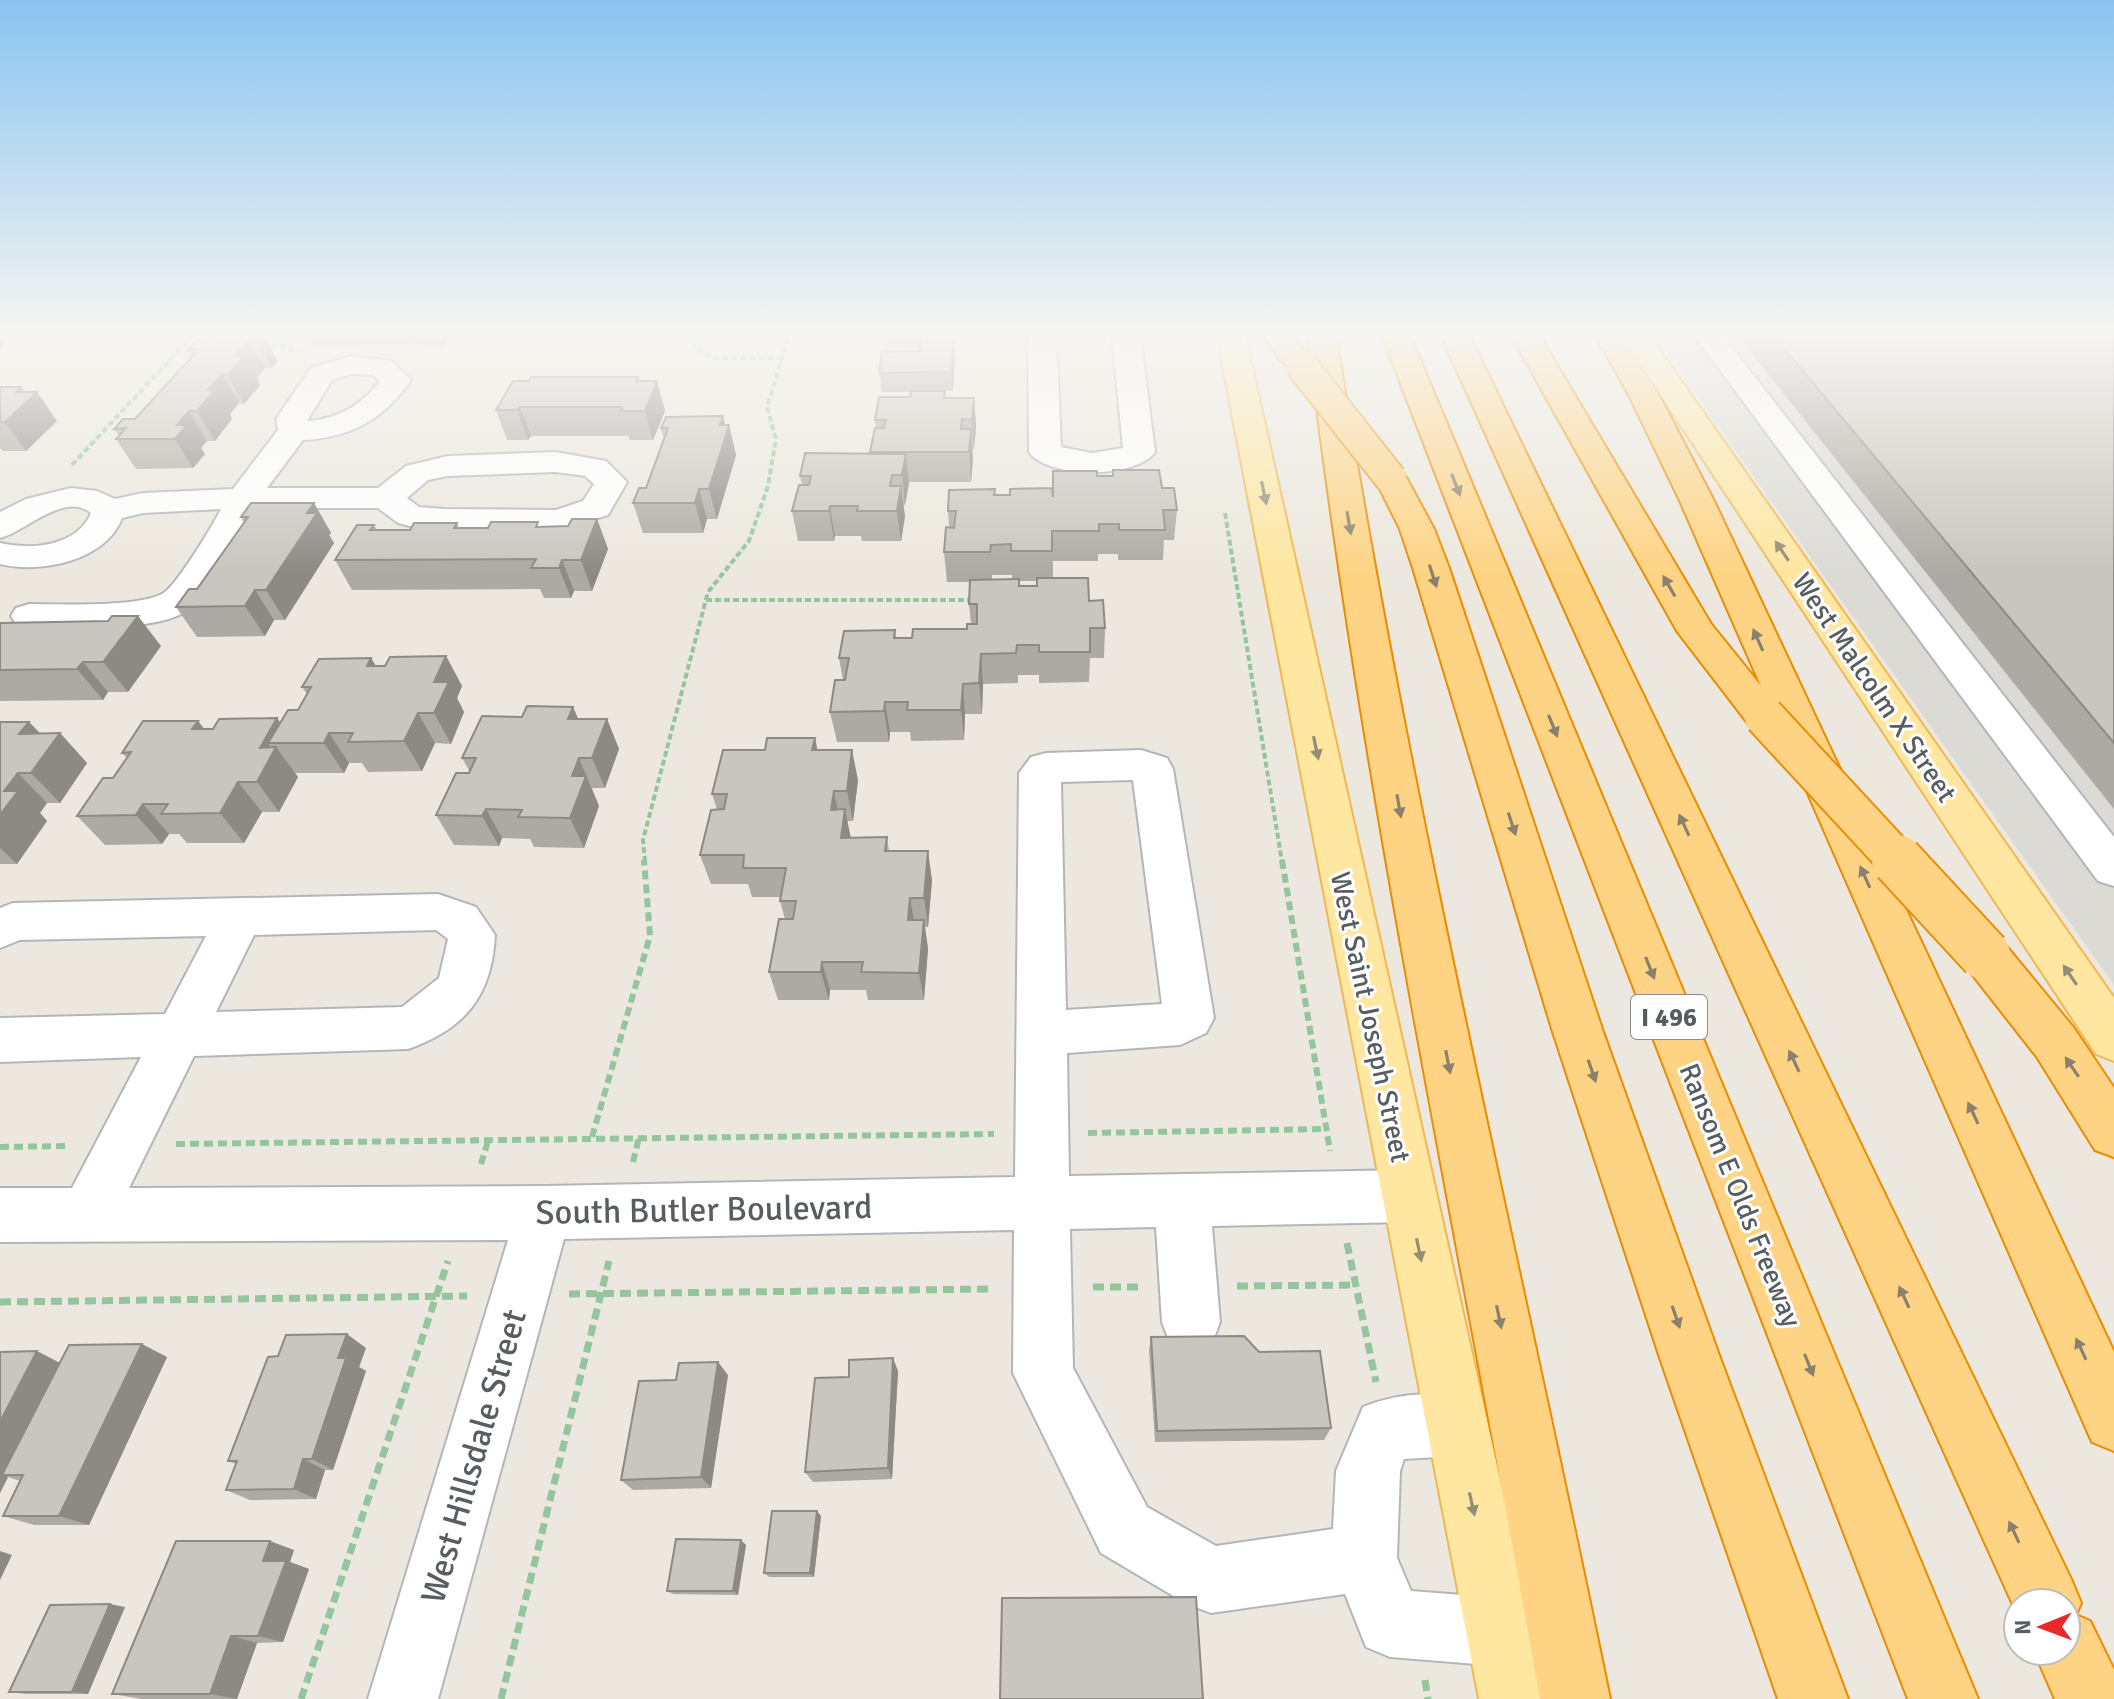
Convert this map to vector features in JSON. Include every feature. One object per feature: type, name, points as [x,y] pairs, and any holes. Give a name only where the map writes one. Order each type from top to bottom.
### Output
[{"type":"highway","points":[[1326,414],[1348,515],[1410,870],[1575,1699]]},
{"type":"highway","points":[[1351,414],[1417,529],[1577,1029],[1690,1358],[1813,1699]]},
{"type":"highway","name":"Ransom E Olds Freeway","points":[[1428,414],[1943,1699]]},
{"type":"highway","points":[[1492,414],[2040,1587]]},
{"type":"highway","points":[[1571,414],[1696,631],[1764,716],[1985,955],[2055,1042],[2114,1133]]},
{"type":"highway","points":[[1654,414],[1697,501],[2114,1420]]},
{"type":"highway","points":[[2076,1667],[2091,1699]]},
{"type":"main road","name":"West Saint Joseph Street","points":[[1247,414],[1514,1699]]},
{"type":"main road","name":"West Malcolm X Street","points":[[1689,414],[2114,1039]]},
{"type":"street","points":[[1044,414],[1045,452],[1059,461],[1123,461],[1139,452],[1135,414]]},
{"type":"street","points":[[1768,414],[2114,869]]},
{"type":"street","points":[[29,616],[149,613],[178,600],[227,531],[243,498],[294,431]]},
{"type":"street","points":[[108,511],[143,503],[243,498],[386,498],[410,516],[558,520],[596,508],[611,482],[595,468],[556,462],[448,466],[417,473],[386,498]]},
{"type":"street","points":[[64,499],[94,500],[104,504],[108,511],[107,520],[100,529],[72,547],[53,554],[5,540],[27,510],[64,499]]},
{"type":"street","points":[[1043,1033],[1180,1024],[1189,1018],[1152,769],[1141,765],[1046,768],[1040,773],[1043,1373],[1124,1530],[1211,1580],[1364,1558]]},
{"type":"street","points":[[0,929],[13,922],[438,912],[460,920],[472,935],[471,961],[459,993],[437,1013],[408,1028],[0,1040]]},
{"type":"street","points":[[88,1213],[239,918]]},
{"type":"street","name":"South Butler Boulevard","points":[[0,1215],[544,1213],[1408,1196]]},
{"type":"street","points":[[1182,1200],[1190,1304]]},
{"type":"street","name":"West Hillsdale Street","points":[[403,1699],[544,1213]]},
{"type":"street","points":[[1455,1425],[1385,1429],[1368,1471],[1364,1558],[1390,1623],[1501,1632]]},
{"type":"path","points":[[64,499],[83,481],[69,467],[118,414]]},
{"type":"path","points":[[592,1137],[650,936],[643,840],[708,592],[749,541],[768,486],[776,439],[769,414]]},
{"type":"path","points":[[1224,506],[1338,1199],[1385,1429]]},
{"type":"path","points":[[706,600],[986,600]]},
{"type":"path","points":[[0,1147],[1327,1129]]},
{"type":"path","points":[[501,1699],[639,1136]]},
{"type":"path","points":[[301,1699],[489,1138]]},
{"type":"path","points":[[0,1302],[1043,1288],[1190,1304],[1356,1285]]},
{"type":"path","points":[[1416,1625],[1428,1699]]},
{"type":"shaded area","points":[[1710,414],[2114,414],[2114,985]]},
{"type":"building","points":[[0,414],[13,414],[5,422],[0,422]]},
{"type":"building","points":[[139,414],[186,414],[177,425],[187,425],[175,439],[116,439],[126,428],[114,429],[123,419],[135,419]]},
{"type":"building","points":[[876,414],[973,414],[972,420],[962,419],[961,429],[971,429],[969,452],[870,452],[875,428],[884,428],[886,420],[875,420]]},
{"type":"building","points":[[1839,414],[2114,414],[2114,743]]},
{"type":"building","points":[[723,416],[720,425],[729,425],[709,489],[699,489],[695,503],[633,503],[639,488],[646,488],[668,428],[661,428],[666,417]]},
{"type":"building","points":[[805,453],[906,454],[902,475],[892,475],[890,486],[901,486],[897,511],[857,511],[858,506],[830,506],[829,511],[792,511],[799,485],[809,485],[811,476],[800,476]]},
{"type":"building","points":[[1113,470],[1159,470],[1162,488],[1174,488],[1177,510],[1163,510],[1165,530],[1119,530],[1119,524],[1099,524],[1099,531],[1052,531],[1052,551],[1011,551],[1011,544],[991,545],[990,552],[944,552],[946,527],[954,528],[956,511],[948,511],[949,490],[995,489],[994,495],[1010,495],[1010,489],[1052,488],[1053,497],[1053,471],[1097,471],[1097,476],[1113,476]]},
{"type":"building","points":[[251,503],[314,503],[307,513],[317,513],[266,590],[255,590],[245,606],[176,607],[189,589],[197,589],[248,517],[241,517]]},
{"type":"building","points":[[572,519],[597,519],[581,560],[562,560],[559,568],[531,568],[536,559],[335,560],[357,525],[374,525],[370,530],[410,530],[414,523],[457,523],[454,528],[488,528],[491,522],[538,522],[536,527],[568,526]]},
{"type":"building","points":[[1037,578],[1088,578],[1089,601],[1103,600],[1105,628],[1090,628],[1090,652],[1039,652],[1039,645],[1017,645],[1016,653],[981,654],[979,683],[963,684],[961,710],[907,710],[908,702],[885,702],[884,711],[830,712],[835,680],[845,680],[849,658],[839,658],[844,631],[895,630],[894,638],[912,638],[913,629],[967,629],[967,624],[977,624],[977,604],[969,604],[970,580],[1019,579],[1019,586],[1037,586]]},
{"type":"building","points":[[112,616],[138,616],[103,662],[83,662],[77,669],[0,670],[0,623],[108,621]]},
{"type":"building","points":[[446,656],[434,682],[449,682],[434,713],[418,713],[404,741],[348,742],[353,733],[329,733],[324,743],[268,743],[288,710],[298,710],[311,687],[302,687],[319,659],[371,658],[367,666],[385,666],[390,657]]},
{"type":"building","points":[[527,706],[573,707],[568,719],[607,719],[592,758],[579,758],[572,776],[586,776],[570,818],[518,817],[522,810],[486,809],[482,816],[436,815],[456,773],[469,773],[476,758],[462,758],[482,716],[522,717]]},
{"type":"building","points":[[277,718],[260,748],[276,747],[257,782],[238,782],[220,813],[161,814],[168,804],[143,804],[136,815],[77,816],[103,778],[113,778],[131,752],[122,753],[143,721],[198,721],[192,729],[213,729],[219,719]]},
{"type":"building","points":[[0,722],[29,722],[19,734],[60,733],[31,773],[18,773],[4,791],[18,791],[0,815]]},
{"type":"building","points":[[767,738],[815,738],[812,750],[852,750],[847,791],[834,791],[831,810],[845,809],[841,838],[887,837],[885,851],[928,851],[924,898],[910,898],[908,920],[924,920],[919,973],[861,972],[863,962],[822,962],[821,972],[769,972],[779,919],[793,919],[796,901],[780,901],[786,868],[743,868],[744,855],[700,855],[711,810],[724,809],[727,794],[712,794],[723,750],[765,750]]},
{"type":"building","points":[[347,1334],[338,1358],[346,1358],[312,1459],[303,1459],[294,1489],[226,1490],[237,1461],[228,1461],[268,1357],[278,1356],[286,1335]]},
{"type":"building","points":[[1244,1336],[1259,1352],[1320,1351],[1331,1428],[1157,1431],[1151,1337]]},
{"type":"building","points":[[142,1344],[59,1516],[3,1516],[23,1475],[2,1475],[69,1345]]},
{"type":"building","points":[[37,1351],[0,1422],[0,1352]]},
{"type":"building","points":[[893,1358],[888,1468],[805,1472],[815,1378],[849,1377],[849,1360]]},
{"type":"building","points":[[718,1362],[701,1477],[621,1480],[639,1381],[676,1380],[679,1363]]},
{"type":"building","points":[[772,1511],[817,1511],[810,1573],[764,1573]]},
{"type":"building","points":[[676,1539],[741,1540],[733,1591],[667,1591]]},
{"type":"building","points":[[176,1541],[270,1541],[263,1561],[286,1561],[258,1636],[231,1636],[210,1694],[112,1694]]},
{"type":"building","points":[[1196,1597],[1203,1699],[1000,1699],[1002,1598]]},
{"type":"building","points":[[110,1604],[72,1692],[9,1692],[50,1605]]}]
